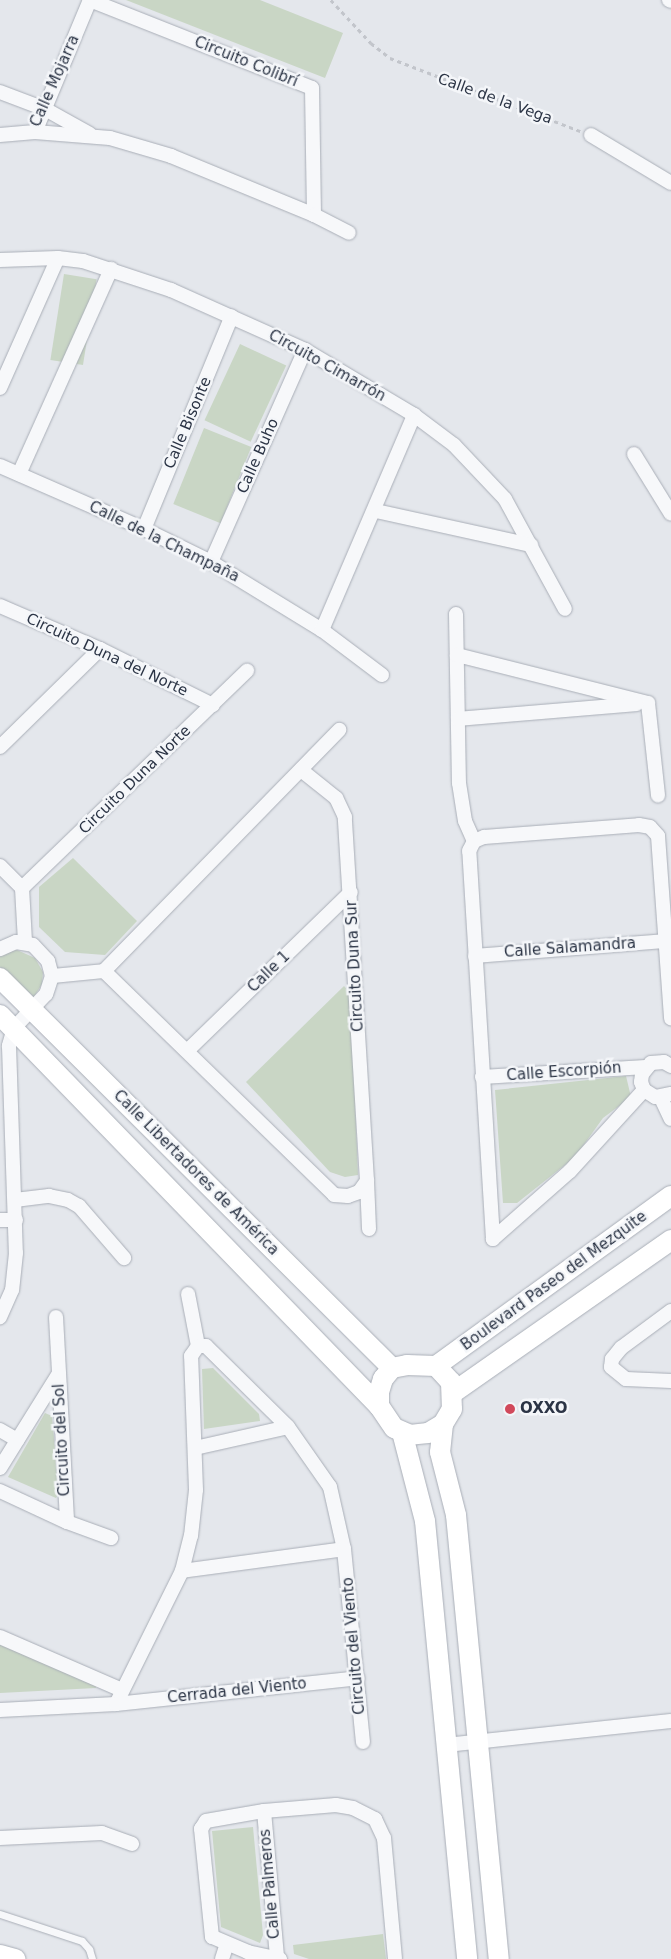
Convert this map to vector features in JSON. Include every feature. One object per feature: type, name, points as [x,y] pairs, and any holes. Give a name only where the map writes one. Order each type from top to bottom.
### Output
[{"type":"street","name":"Calle Mojarra","points":[[0,135],[35,132],[90,0]]},
{"type":"street","name":"Circuito Colibrí","points":[[90,0],[312,88],[314,215]]},
{"type":"street","points":[[0,92],[45,109],[92,136]]},
{"type":"street","points":[[35,132],[92,136],[171,156],[314,215],[350,233]]},
{"type":"street","points":[[591,135],[671,183]]},
{"type":"street","points":[[0,388],[58,258]]},
{"type":"street","name":"Circuito Cimarrón","points":[[0,260],[58,258],[111,269],[232,316],[305,350],[414,415],[454,445],[505,500],[565,609]]},
{"type":"street","points":[[19,474],[111,269]]},
{"type":"street","name":"Calle Bisonte","points":[[144,529],[232,316]]},
{"type":"street","name":"Calle Buho","points":[[211,562],[305,350]]},
{"type":"street","points":[[322,630],[376,510],[414,415]]},
{"type":"street","points":[[634,454],[671,514]]},
{"type":"street","name":"Calle de la Champaña","points":[[0,466],[144,529],[211,562],[322,630],[382,674]]},
{"type":"street","points":[[376,510],[531,545]]},
{"type":"street","name":"Circuito Duna del Norte","points":[[0,606],[100,649],[213,705]]},
{"type":"street","points":[[456,614],[459,783],[465,821],[474,841]]},
{"type":"street","points":[[0,747],[100,649]]},
{"type":"street","points":[[457,655],[648,703]]},
{"type":"street","name":"Circuito Duna Norte","points":[[22,888],[247,671]]},
{"type":"street","points":[[458,719],[648,703]]},
{"type":"street","points":[[648,703],[658,794]]},
{"type":"street","points":[[52,976],[104,970],[339,730]]},
{"type":"street","name":"Circuito Duna Sur","points":[[301,770],[342,806],[351,892],[369,1229]]},
{"type":"street","points":[[644,1090],[570,1171],[493,1239],[469,852],[474,841],[484,837],[639,825],[650,827],[658,836],[671,1019]]},
{"type":"street","points":[[0,866],[22,888],[25,942]]},
{"type":"street","name":"Calle 1","points":[[187,1051],[351,892]]},
{"type":"street","name":"Calle Salamandra","points":[[475,956],[666,941]]},
{"type":"street","points":[[0,949],[25,942]]},
{"type":"street","points":[[0,1317],[12,1290],[16,1220],[15,1200],[6,1156],[7,1022],[32,1010],[51,986],[52,976],[44,955],[25,942]]},
{"type":"street","points":[[104,970],[334,1195],[348,1196],[359,1192],[367,1181]]},
{"type":"street","name":"Calle Libertadores de América","points":[[0,978],[392,1368]]},
{"type":"street","name":"Calle Libertadores de América","points":[[7,1022],[379,1406]]},
{"type":"street","name":"Calle Escorpión","points":[[482,1077],[646,1067],[657,1061],[671,1061]]},
{"type":"street","points":[[644,1090],[641,1082],[646,1067]]},
{"type":"street","points":[[644,1090],[666,1096],[671,1119]]},
{"type":"street","points":[[15,1200],[49,1196],[68,1200],[79,1206],[124,1258]]},
{"type":"street","name":"Boulevard Paseo del Mezquite","points":[[436,1366],[671,1196]]},
{"type":"street","points":[[0,1220],[16,1220]]},
{"type":"street","name":"Boulevard Paseo del Mezquite","points":[[454,1392],[671,1240]]},
{"type":"street","points":[[116,1704],[182,1571],[191,1536],[196,1490],[191,1356],[198,1346],[188,1294]]},
{"type":"street","points":[[671,1311],[622,1348],[612,1359],[611,1367],[626,1378],[671,1380]]},
{"type":"street","points":[[56,1317],[58,1374]]},
{"type":"street","name":"Circuito del Viento","points":[[198,1346],[213,1350],[288,1427],[330,1486],[344,1549],[363,1742]]},
{"type":"street","points":[[414,1364],[436,1366],[445,1372],[454,1392],[452,1410],[443,1424],[428,1433],[402,1432],[388,1422],[379,1406],[380,1385],[392,1368],[414,1364]]},
{"type":"street","name":"Circuito del Sol","points":[[0,1468],[5,1450],[17,1440],[58,1374]]},
{"type":"street","name":"Circuito del Sol","points":[[58,1374],[67,1522]]},
{"type":"street","points":[[443,1424],[440,1452],[456,1515],[499,1959]]},
{"type":"street","points":[[195,1448],[288,1427]]},
{"type":"street","points":[[0,1430],[17,1440]]},
{"type":"street","points":[[402,1432],[425,1522],[467,1959]]},
{"type":"street","name":"Circuito del Sol","points":[[0,1491],[67,1522],[111,1538]]},
{"type":"street","points":[[182,1571],[344,1549]]},
{"type":"street","points":[[0,1637],[122,1690]]},
{"type":"street","name":"Cerrada del Viento","points":[[0,1710],[116,1704],[358,1678]]},
{"type":"street","points":[[446,1745],[671,1721]]},
{"type":"street","points":[[278,1958],[247,1955],[212,1938],[201,1829],[206,1821],[212,1818],[264,1811],[336,1805],[354,1808],[375,1819],[384,1838],[395,1959]]},
{"type":"street","name":"Calle Palmeros","points":[[264,1811],[278,1958]]},
{"type":"street","points":[[0,1838],[102,1833],[132,1844]]},
{"type":"street","points":[[222,1959],[227,1944]]},
{"type":"street","points":[[0,1955],[15,1959]]},
{"type":"lane","points":[[0,1914],[82,1941],[89,1949],[92,1959]]},
{"type":"path","name":"Calle de la Vega","points":[[331,0],[371,43],[390,58],[591,135]]},
{"type":"green space","points":[[126,0],[260,0],[343,33],[325,78]]},
{"type":"green space","points":[[64,274],[97,279],[83,365],[50,360]]},
{"type":"green space","points":[[240,344],[286,366],[251,442],[205,420]]},
{"type":"green space","points":[[204,428],[251,447],[221,523],[173,504]]},
{"type":"green space","points":[[73,858],[137,921],[105,955],[65,952],[39,927],[39,887]]},
{"type":"green space","points":[[17,950],[35,958],[43,972],[42,984],[34,997],[0,967],[0,957],[5,952]]},
{"type":"green space","points":[[344,986],[351,994],[358,1175],[345,1177],[330,1172],[246,1082]]},
{"type":"green space","points":[[626,1076],[631,1097],[603,1118],[575,1157],[517,1203],[503,1203],[495,1090]]},
{"type":"green space","points":[[213,1368],[259,1414],[260,1421],[204,1429],[202,1369]]},
{"type":"green space","points":[[45,1413],[52,1416],[59,1493],[56,1498],[8,1477]]},
{"type":"green space","points":[[0,1642],[96,1681],[96,1688],[0,1693]]},
{"type":"green space","points":[[253,1827],[263,1935],[260,1943],[221,1927],[212,1831]]},
{"type":"green space","points":[[383,1934],[386,1959],[309,1959],[294,1954],[293,1945]]},
{"type":"place","name":"OXXO","points":[[510,1409]]}]
